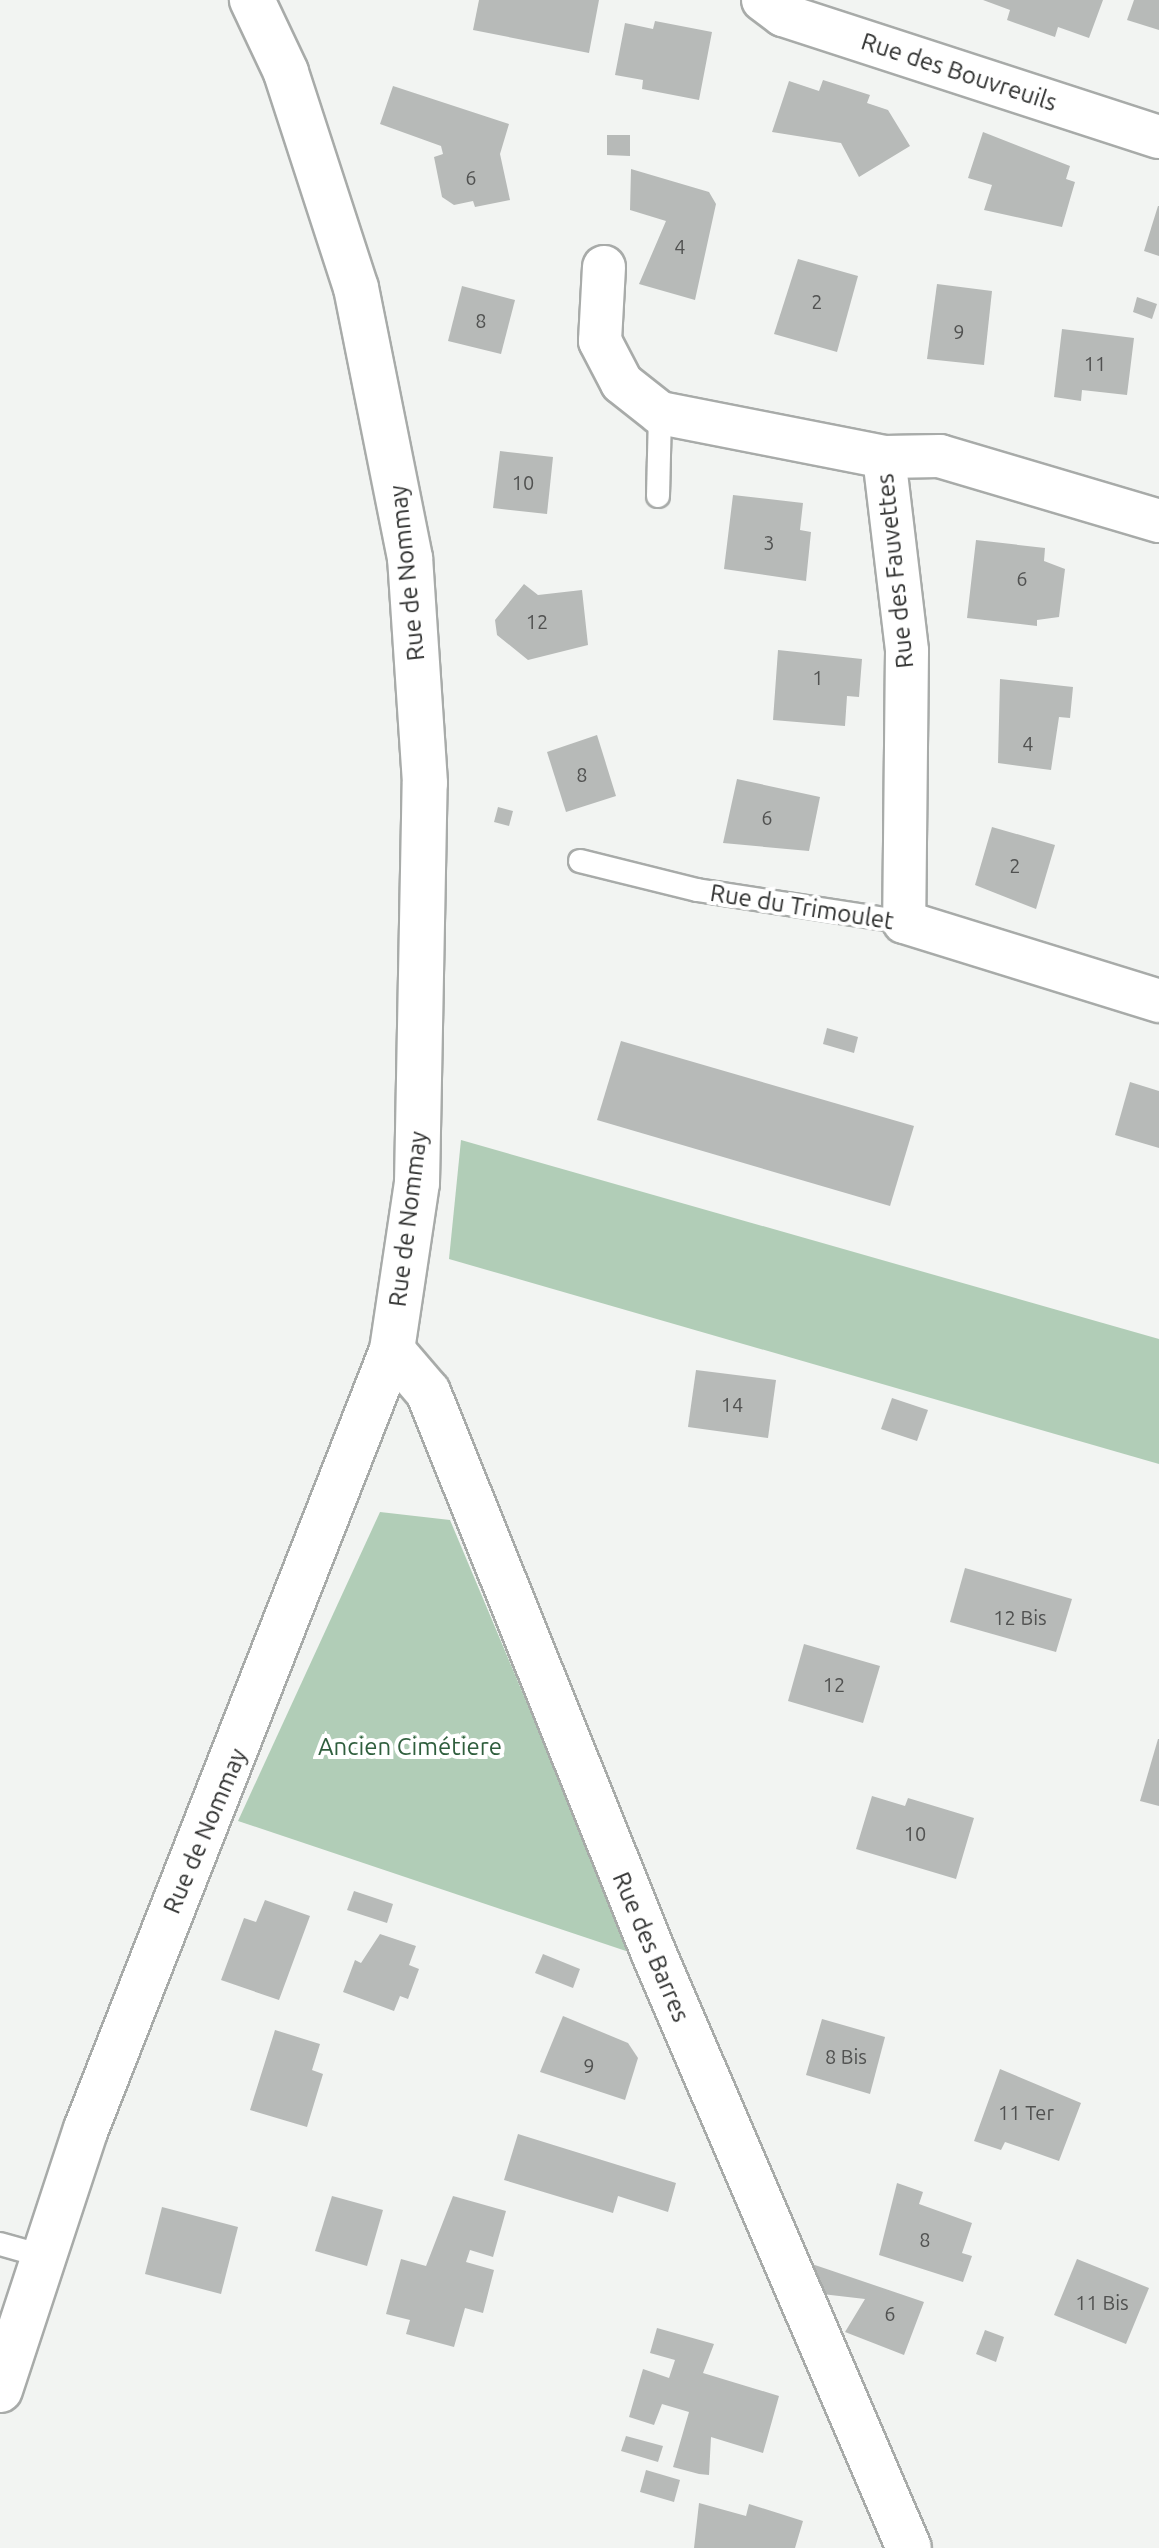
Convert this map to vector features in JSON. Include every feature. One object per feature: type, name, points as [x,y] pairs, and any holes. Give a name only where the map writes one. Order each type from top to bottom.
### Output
[{"type":"street","name":"Rue de Nommay","points":[[0,2390],[19,2249],[392,1350],[417,1183],[423,1021],[425,783],[410,558],[356,288],[286,72],[252,0]]},
{"type":"street","name":"Rue des Bouvreuils","points":[[763,0],[783,15],[1159,137]]},
{"type":"street","points":[[604,267],[600,341],[622,383],[660,413],[884,457]]},
{"type":"street","name":"Rue des Fauvettes","points":[[904,922],[907,651],[884,457],[940,456],[1159,521]]},
{"type":"street","name":"Rue du Trimoulet","points":[[904,922],[1159,1001]]},
{"type":"street","name":"Rue des Barres","points":[[392,1350],[428,1392],[642,1925],[909,2548]]},
{"type":"lane","points":[[658,496],[660,413]]},
{"type":"lane","name":"Rue du Trimoulet","points":[[580,861],[697,890],[904,922]]},
{"type":"green space","points":[[461,1140],[1159,1339],[1159,1464],[449,1259]]},
{"type":"green space","name":"Ancien Cimétiere","points":[[380,1512],[450,1520],[632,1953],[238,1821]]},
{"type":"building","points":[[479,0],[599,0],[589,53],[473,30]]},
{"type":"building","points":[[983,0],[1103,0],[1089,38],[1058,27],[1055,37],[1007,20],[1010,10]]},
{"type":"building","points":[[1134,0],[1159,0],[1159,30],[1127,20]]},
{"type":"building","points":[[655,21],[712,32],[699,100],[642,89],[643,80],[615,75],[625,23],[653,29]]},
{"type":"building","points":[[823,80],[870,95],[867,103],[888,110],[910,146],[859,177],[841,143],[772,132],[789,81],[819,91]]},
{"type":"building","points":[[393,86],[509,124],[500,154],[510,200],[475,207],[473,201],[454,205],[442,197],[434,157],[443,154],[441,146],[380,124]]},
{"type":"building","points":[[983,132],[1070,166],[1066,179],[1075,182],[1062,227],[984,210],[992,185],[968,178]]},
{"type":"building","points":[[607,135],[630,135],[630,156],[607,155]]},
{"type":"building","points":[[631,169],[709,192],[716,204],[695,300],[639,284],[666,221],[630,210]]},
{"type":"building","points":[[1159,206],[1159,256],[1144,251]]},
{"type":"building","points":[[798,259],[858,276],[837,352],[774,334]]},
{"type":"building","points":[[937,284],[992,291],[984,365],[927,359]]},
{"type":"building","points":[[462,286],[515,300],[501,354],[448,341]]},
{"type":"building","points":[[1137,297],[1157,304],[1152,319],[1133,312]]},
{"type":"building","points":[[1062,329],[1134,338],[1127,395],[1082,390],[1081,401],[1054,397]]},
{"type":"building","points":[[500,451],[553,457],[547,514],[493,508]]},
{"type":"building","points":[[733,495],[803,503],[800,530],[811,532],[806,581],[724,569]]},
{"type":"building","points":[[976,540],[1045,548],[1044,561],[1065,569],[1059,617],[1037,620],[1037,626],[967,618]]},
{"type":"building","points":[[524,584],[538,595],[582,590],[588,645],[528,660],[497,635],[495,620]]},
{"type":"building","points":[[778,650],[862,659],[859,697],[847,696],[845,726],[773,720]]},
{"type":"building","points":[[1000,679],[1073,687],[1070,718],[1059,717],[1051,770],[998,763]]},
{"type":"building","points":[[597,735],[616,796],[566,812],[547,752]]},
{"type":"building","points":[[737,779],[820,797],[809,851],[723,843]]},
{"type":"building","points":[[498,807],[513,811],[509,826],[494,822]]},
{"type":"building","points":[[992,827],[1055,845],[1036,909],[975,885]]},
{"type":"building","points":[[827,1028],[858,1037],[854,1053],[823,1044]]},
{"type":"building","points":[[621,1041],[914,1126],[890,1206],[597,1120]]},
{"type":"building","points":[[1130,1082],[1159,1091],[1159,1148],[1115,1135]]},
{"type":"building","points":[[696,1370],[776,1380],[768,1438],[688,1427]]},
{"type":"building","points":[[892,1398],[928,1410],[917,1441],[881,1429]]},
{"type":"building","points":[[965,1568],[1072,1599],[1056,1652],[950,1622]]},
{"type":"building","points":[[804,1644],[880,1666],[863,1723],[788,1701]]},
{"type":"building","points":[[1159,1739],[1159,1806],[1140,1801]]},
{"type":"building","points":[[872,1796],[905,1806],[908,1798],[974,1818],[956,1879],[856,1849]]},
{"type":"building","points":[[354,1891],[393,1904],[387,1923],[347,1910]]},
{"type":"building","points":[[265,1900],[310,1916],[279,2000],[221,1980],[244,1918],[256,1922]]},
{"type":"building","points":[[380,1934],[416,1946],[409,1965],[419,1969],[408,1999],[400,1996],[394,2011],[343,1992],[355,1960],[361,1963]]},
{"type":"building","points":[[543,1954],[580,1969],[573,1988],[535,1973]]},
{"type":"building","points":[[563,2016],[628,2043],[638,2058],[625,2100],[540,2072]]},
{"type":"building","points":[[822,2019],[885,2037],[870,2094],[806,2075]]},
{"type":"building","points":[[275,2030],[320,2044],[312,2070],[323,2074],[307,2127],[250,2110]]},
{"type":"building","points":[[1000,2069],[1081,2103],[1059,2161],[1005,2142],[1001,2150],[974,2141]]},
{"type":"building","points":[[518,2134],[676,2183],[668,2212],[618,2196],[613,2213],[504,2180]]},
{"type":"building","points":[[897,2183],[923,2192],[919,2204],[972,2223],[962,2253],[972,2256],[963,2282],[879,2255]]},
{"type":"building","points":[[332,2196],[383,2210],[367,2266],[315,2251]]},
{"type":"building","points":[[453,2196],[506,2211],[493,2257],[470,2250],[466,2262],[494,2270],[483,2313],[465,2308],[454,2347],[406,2334],[410,2320],[386,2314],[401,2259],[426,2266]]},
{"type":"building","points":[[162,2207],[238,2227],[221,2294],[145,2274]]},
{"type":"building","points":[[1077,2259],[1149,2288],[1126,2344],[1054,2315]]},
{"type":"building","points":[[809,2263],[924,2302],[904,2355],[845,2332],[865,2299],[822,2294]]},
{"type":"building","points":[[657,2328],[714,2344],[703,2373],[779,2396],[763,2453],[711,2437],[709,2475],[699,2474],[673,2467],[689,2412],[662,2404],[654,2425],[629,2417],[643,2369],[669,2378],[675,2360],[650,2353]]},
{"type":"building","points":[[985,2330],[1004,2337],[996,2362],[976,2354]]},
{"type":"building","points":[[626,2436],[663,2446],[658,2462],[621,2451]]},
{"type":"building","points":[[646,2470],[680,2480],[674,2502],[640,2492]]},
{"type":"building","points":[[699,2503],[746,2516],[749,2504],[803,2521],[795,2548],[694,2548]]}]
